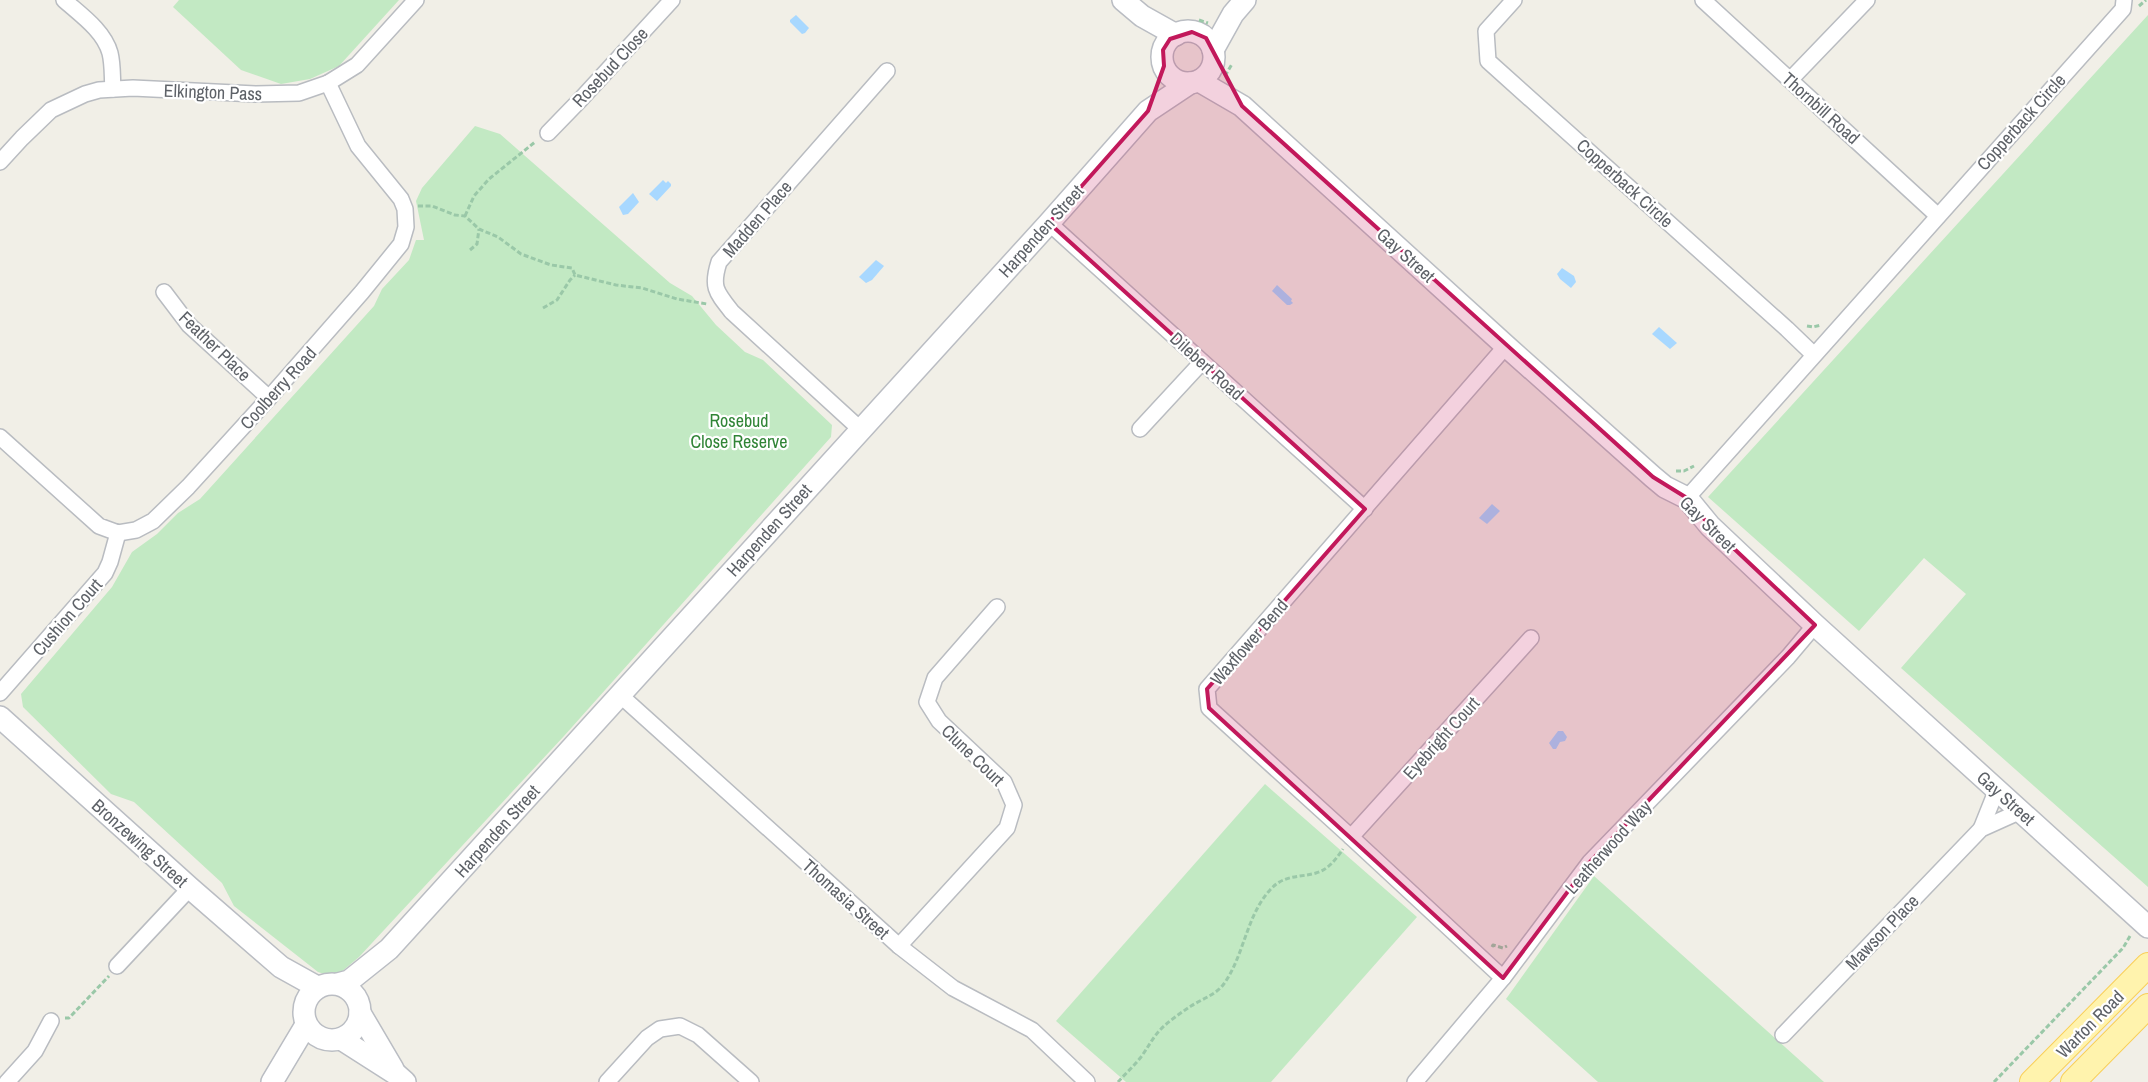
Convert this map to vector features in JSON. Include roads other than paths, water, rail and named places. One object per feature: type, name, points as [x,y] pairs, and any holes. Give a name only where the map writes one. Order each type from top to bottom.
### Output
[{"type":"main road","name":"Warton Road","points":[[2032,1082],[2148,965]]},
{"type":"main road","name":"Warton Road","points":[[2072,1082],[2148,1006]]},
{"type":"street","points":[[64,0],[95,28],[104,40],[111,63],[113,89]]},
{"type":"street","name":"Elkington Pass","points":[[0,162],[27,132],[52,110],[84,94],[113,89],[274,94],[300,93],[328,83],[358,65],[416,0]]},
{"type":"street","name":"Rosebud Close","points":[[548,133],[581,100],[672,0]]},
{"type":"street","points":[[1123,0],[1142,16],[1176,35],[1192,32],[1209,47]]},
{"type":"street","name":"Copperback Circle","points":[[1514,0],[1486,31],[1488,61],[1780,322],[1813,354]]},
{"type":"street","name":"Thornbill Road","points":[[1703,0],[1938,216]]},
{"type":"street","points":[[1790,80],[1867,0]]},
{"type":"street","name":"Copperback Circle","points":[[1687,498],[1813,354],[2123,9],[2124,0]]},
{"type":"street","name":"Harpenden Street","points":[[317,987],[349,981],[389,949],[1049,223],[1148,111],[1210,71],[1209,47],[1213,24],[1239,7]]},
{"type":"street","points":[[1142,16],[1163,62],[1174,79],[1194,82]]},
{"type":"street","name":"Harpenden Street","points":[[1148,111],[1163,62],[1166,44],[1176,35]]},
{"type":"street","name":"Gay Street","points":[[1209,47],[1242,106]]},
{"type":"street","name":"Madden Place","points":[[860,429],[732,312],[720,297],[714,280],[719,262],[887,71]]},
{"type":"street","name":"Gay Street","points":[[1194,82],[1242,106],[1653,477],[1665,487],[1687,498],[1710,526],[1815,625],[2021,811],[2139,930]]},
{"type":"street","name":"Coolberry Road","points":[[118,533],[136,530],[153,521],[188,487],[270,398],[392,256],[400,244],[406,226],[405,209],[394,188],[358,146],[328,83]]},
{"type":"street","name":"Dilebert Road","points":[[1049,223],[1365,509]]},
{"type":"street","name":"Feather Place","points":[[164,292],[189,325],[270,398]]},
{"type":"street","name":"Waxflower Bend","points":[[1503,978],[1209,708],[1207,689],[1506,346]]},
{"type":"street","points":[[1140,429],[1202,362]]},
{"type":"street","points":[[0,437],[99,526],[118,533]]},
{"type":"street","name":"Cushion Court","points":[[0,693],[105,574],[118,533]]},
{"type":"street","name":"Clune Court","points":[[899,946],[1006,828],[1014,805],[1004,782],[939,722],[927,702],[935,678],[997,607]]},
{"type":"street","name":"Leatherwood Way","points":[[1415,1082],[1503,978],[1590,862],[1788,657],[1815,625]]},
{"type":"street","name":"Eyebright Court","points":[[1351,837],[1531,638]]},
{"type":"street","name":"Thomasia Street","points":[[620,696],[899,946],[953,988],[1032,1030],[1086,1082]]},
{"type":"street","name":"Bronzewing Street","points":[[0,716],[190,888],[281,967],[317,987]]},
{"type":"street","name":"Mawson Place","points":[[1981,829],[1996,789]]},
{"type":"street","name":"Mawson Place","points":[[1783,1035],[1981,829],[2021,811]]},
{"type":"street","points":[[118,966],[190,888]]},
{"type":"street","name":"Harpenden Street","points":[[318,1027],[350,1034],[356,1026],[360,1008],[389,949]]},
{"type":"street","name":"Bronzewing Street","points":[[281,967],[318,1027],[400,1078]]},
{"type":"street","points":[[338,984],[351,991],[360,1008]]},
{"type":"street","points":[[317,987],[309,994],[318,1027]]},
{"type":"street","name":"Bronzewing Street","points":[[360,1008],[400,1078]]},
{"type":"street","points":[[7,1082],[35,1051],[50,1021]]},
{"type":"street","points":[[607,1082],[647,1038],[660,1029],[680,1026],[698,1035],[751,1082]]},
{"type":"water","points":[[796,15],[809,28],[805,33],[802,34],[790,22]]},
{"type":"water","points":[[663,180],[666,183],[668,181],[671,186],[657,201],[649,194]]},
{"type":"water","points":[[633,193],[639,202],[628,214],[623,215],[619,207]]},
{"type":"water","points":[[876,260],[884,266],[872,280],[866,283],[859,277]]},
{"type":"water","points":[[1562,268],[1574,276],[1576,282],[1571,288],[1557,274]]},
{"type":"water","points":[[1277,285],[1292,299],[1293,303],[1287,305],[1272,291]]},
{"type":"water","points":[[1659,327],[1677,343],[1670,349],[1652,334]]},
{"type":"water","points":[[1492,504],[1500,511],[1487,524],[1479,518]]},
{"type":"water","points":[[1558,731],[1563,731],[1567,737],[1565,741],[1560,742],[1556,749],[1553,749],[1549,743]]},
{"type":"park label","name":"Rosebud Close Reserve","points":[[739,430]]}]
